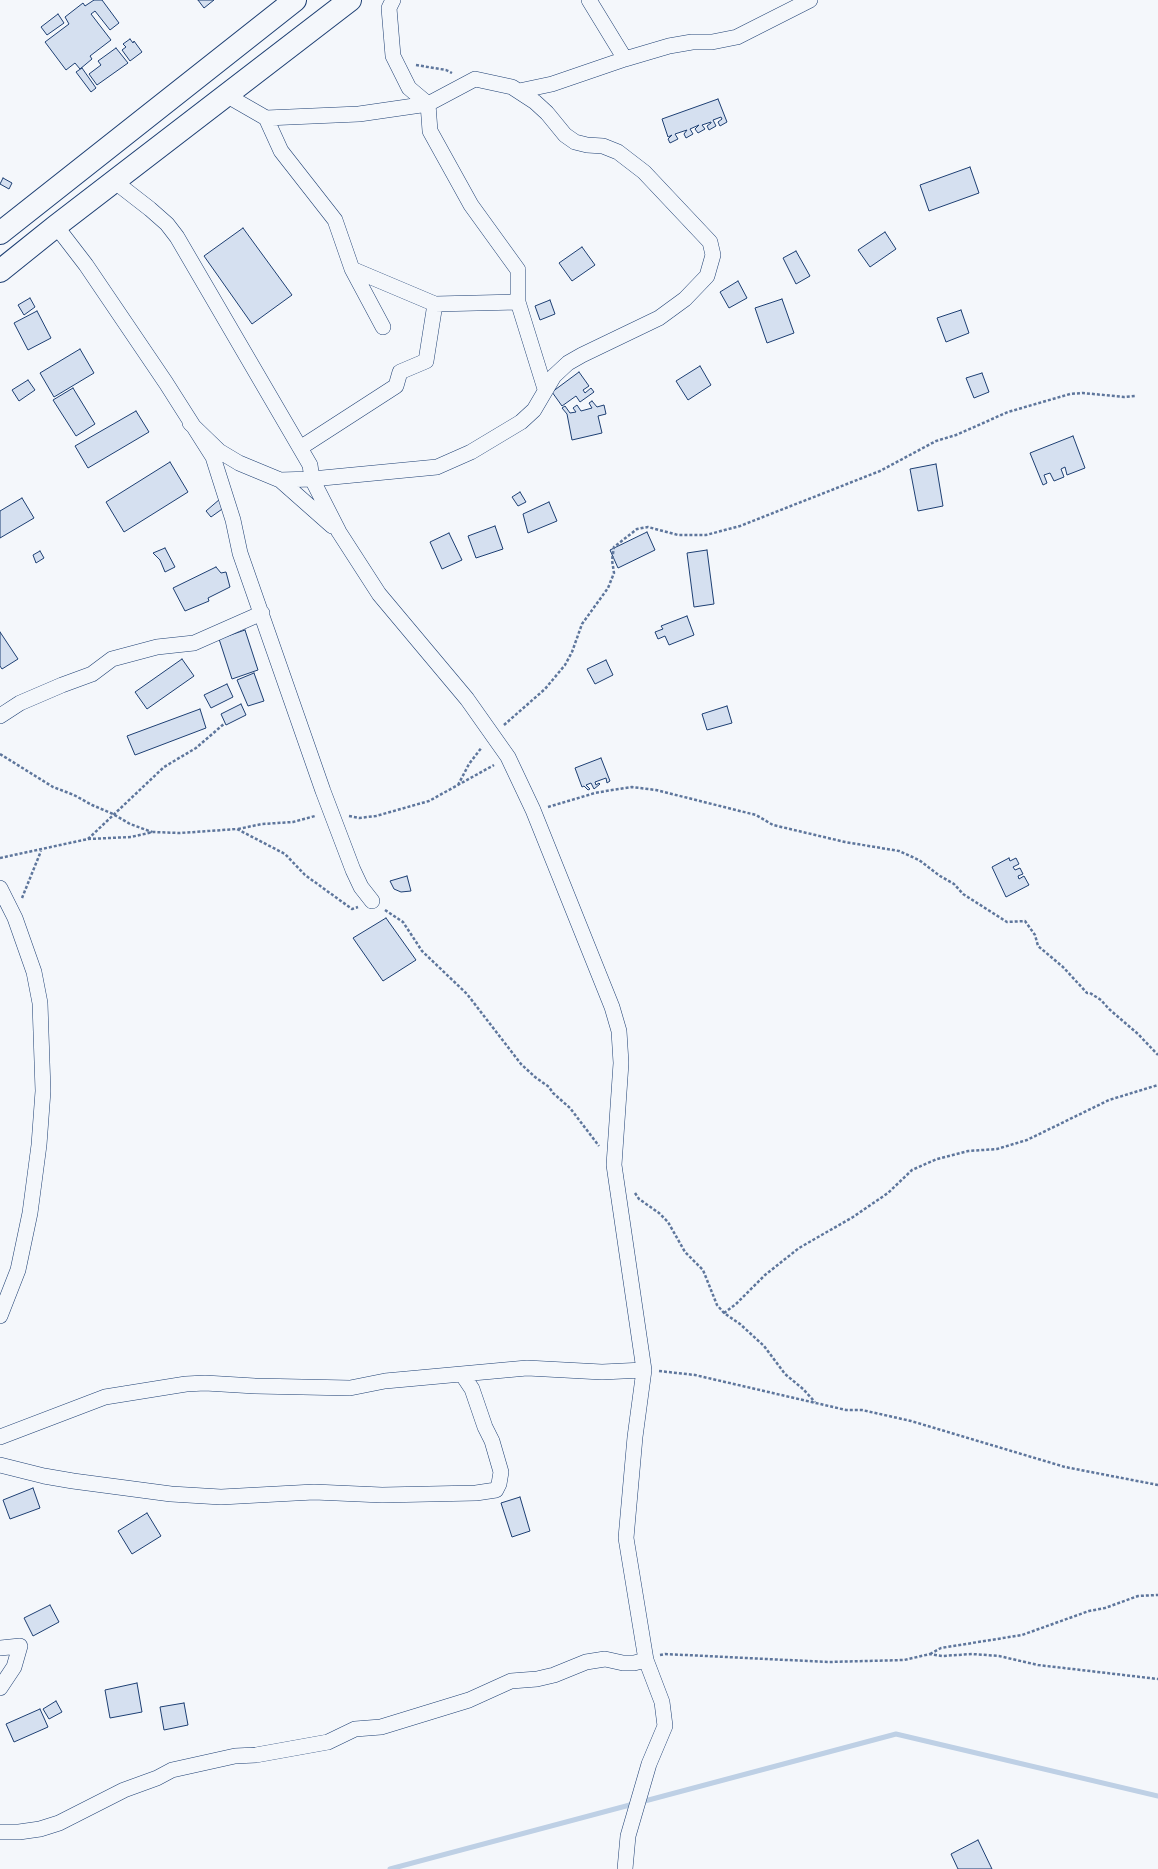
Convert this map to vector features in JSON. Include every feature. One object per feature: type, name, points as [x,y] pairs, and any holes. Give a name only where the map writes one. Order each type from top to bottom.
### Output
[{"type":"main road","points":[[0,233],[295,0]]},
{"type":"main road","points":[[0,271],[114,181],[350,0]]},
{"type":"street","points":[[393,0],[389,8],[393,56],[409,88],[428,104],[430,131],[471,204],[518,270],[518,302],[545,388]]},
{"type":"street","points":[[589,0],[625,59]]},
{"type":"street","points":[[519,91],[552,84],[625,59],[669,46],[692,42],[712,42],[737,37],[810,0]]},
{"type":"street","points":[[226,95],[266,118],[359,114],[428,104],[475,79],[495,82],[512,87],[547,113],[565,135],[575,142],[587,145],[603,146],[618,152],[644,172],[710,242],[713,255],[706,276],[685,299],[659,318],[582,355],[568,364],[554,376],[545,388],[534,410],[521,422],[471,452],[437,466],[312,479],[280,480]]},
{"type":"street","points":[[266,118],[281,151],[335,220],[352,269],[383,327]]},
{"type":"street","points":[[114,181],[167,224],[177,237],[310,465],[312,479],[339,532],[379,594],[466,699],[494,735],[508,757],[532,810],[612,1007],[618,1031],[621,1063],[614,1165],[644,1370],[635,1436],[626,1538],[646,1660],[662,1702],[665,1726],[649,1764],[628,1836],[626,1869]]},
{"type":"street","points":[[56,226],[86,265],[213,457],[219,473],[240,553],[323,791],[361,887],[372,901]]},
{"type":"street","points":[[352,269],[435,304],[518,302]]},
{"type":"street","points":[[300,448],[396,386],[400,372],[426,361],[435,304]]},
{"type":"street","points":[[190,423],[219,451],[239,463],[280,480],[339,532]]},
{"type":"street","points":[[0,716],[20,703],[92,674],[112,659],[157,647],[194,643],[262,613]]},
{"type":"street","points":[[0,888],[14,918],[34,972],[40,1003],[43,1091],[39,1146],[30,1213],[18,1270],[0,1316]]},
{"type":"street","points":[[0,1437],[105,1397],[186,1384],[205,1383],[350,1388],[385,1382],[527,1368],[595,1372],[644,1370]]},
{"type":"street","points":[[0,1465],[44,1476],[73,1481],[171,1494],[221,1497],[314,1492],[382,1495],[476,1493],[496,1490],[499,1484],[501,1472],[492,1441],[485,1427],[472,1389],[462,1374]]},
{"type":"street","points":[[0,1648],[20,1646],[14,1667],[0,1688]]},
{"type":"street","points":[[0,1832],[40,1829],[59,1823],[124,1790],[157,1778],[172,1770],[235,1756],[256,1755],[328,1742],[354,1729],[381,1727],[469,1700],[511,1681],[537,1679],[554,1675],[586,1662],[605,1660],[634,1663],[646,1660]]},
{"type":"path","points":[[414,65],[446,70],[470,82]]},
{"type":"path","points":[[508,757],[458,785],[469,764],[494,735],[545,689],[565,665],[572,652],[582,624],[608,588],[614,573],[612,560],[614,547],[637,529],[648,527],[678,535],[706,535],[740,526],[880,471],[936,441],[956,435],[1008,412],[1070,394],[1083,393],[1124,397],[1135,396]]},
{"type":"path","points":[[88,839],[164,767],[196,748],[225,723]]},
{"type":"path","points":[[0,754],[53,787],[74,795],[130,824],[153,832]]},
{"type":"path","points":[[532,810],[555,806],[595,793],[632,787],[686,796],[727,809],[756,815],[773,825],[800,832],[845,842],[899,851],[919,860],[940,876],[954,884],[963,894],[1008,922],[1025,921],[1035,935],[1038,946],[1063,967],[1086,993],[1090,993],[1101,1000],[1138,1034],[1158,1055]]},
{"type":"path","points":[[0,858],[88,839],[131,836],[153,832],[180,833],[237,829],[285,854],[305,875],[352,909],[372,901],[403,922],[422,951],[467,994],[521,1064],[535,1077],[549,1086],[553,1093],[570,1108],[614,1165]]},
{"type":"path","points":[[14,918],[41,850]]},
{"type":"path","points":[[724,1313],[736,1304],[765,1275],[799,1248],[853,1217],[888,1192],[912,1170],[937,1159],[968,1151],[997,1149],[1027,1140],[1109,1100],[1158,1085]]},
{"type":"path","points":[[633,1190],[639,1199],[668,1222],[685,1252],[703,1270],[717,1305],[724,1313],[728,1314],[764,1346],[785,1374],[804,1389],[815,1402]]},
{"type":"path","points":[[644,1370],[695,1375],[846,1410],[862,1410],[923,1424],[1065,1467],[1158,1485]]},
{"type":"path","points":[[646,1660],[665,1654],[828,1662],[904,1660],[930,1654],[941,1648],[1022,1635],[1089,1611],[1105,1608],[1138,1596],[1158,1594]]},
{"type":"path","points":[[930,1654],[942,1656],[972,1654],[999,1656],[1038,1665],[1158,1679]]},
{"type":"building","points":[[94,0],[102,0],[119,23],[110,30],[95,11],[91,14],[111,40],[90,56],[92,59],[80,69],[75,63],[66,70],[45,42],[69,24],[65,17],[83,3],[85,6]]},
{"type":"building","points":[[198,0],[214,0],[204,8]]},
{"type":"building","points":[[58,14],[64,23],[47,35],[41,27]]},
{"type":"building","points":[[130,39],[133,43],[134,41],[142,52],[130,61],[122,50],[126,47],[123,44]]},
{"type":"building","points":[[116,48],[128,63],[97,85],[89,74],[101,65],[98,61]]},
{"type":"building","points":[[82,68],[96,88],[91,92],[76,72]]},
{"type":"building","points":[[718,99],[727,122],[720,126],[718,122],[722,119],[721,117],[713,120],[716,126],[709,130],[707,126],[711,122],[702,125],[705,129],[698,133],[695,129],[699,125],[690,129],[693,134],[686,138],[684,134],[687,130],[675,134],[678,139],[670,143],[668,139],[672,135],[668,137],[662,119]]},
{"type":"building","points":[[970,167],[979,193],[929,211],[920,185]]},
{"type":"building","points":[[3,178],[12,183],[9,189],[0,184]]},
{"type":"building","points":[[243,228],[292,295],[252,324],[204,256]]},
{"type":"building","points":[[885,232],[896,249],[870,267],[858,250]]},
{"type":"building","points":[[582,247],[595,265],[572,281],[559,263]]},
{"type":"building","points":[[796,251],[810,276],[796,284],[783,258]]},
{"type":"building","points":[[738,281],[747,298],[729,308],[720,292]]},
{"type":"building","points":[[30,298],[35,307],[24,315],[18,305]]},
{"type":"building","points":[[782,299],[794,333],[767,343],[755,308]]},
{"type":"building","points":[[550,300],[555,314],[540,320],[535,306]]},
{"type":"building","points":[[961,310],[969,333],[946,342],[937,318]]},
{"type":"building","points":[[37,311],[51,338],[28,350],[14,323]]},
{"type":"building","points":[[80,349],[94,373],[54,397],[40,373]]},
{"type":"building","points":[[700,366],[711,385],[688,400],[676,381]]},
{"type":"building","points":[[579,372],[589,386],[583,390],[585,393],[591,388],[594,392],[580,402],[576,396],[562,406],[552,392]]},
{"type":"building","points":[[982,373],[989,392],[974,398],[966,378]]},
{"type":"building","points":[[28,380],[35,390],[19,401],[12,390]]},
{"type":"building","points":[[73,388],[95,424],[76,436],[53,400]]},
{"type":"building","points":[[592,401],[597,407],[604,405],[606,414],[598,416],[602,433],[572,440],[567,414],[562,408],[565,406],[570,413],[576,412],[573,408],[577,405],[581,411],[592,408],[589,403]]},
{"type":"building","points":[[136,411],[149,432],[88,468],[75,446]]},
{"type":"building","points":[[1073,436],[1085,468],[1067,475],[1065,467],[1061,469],[1064,477],[1054,481],[1050,473],[1044,475],[1047,483],[1043,485],[1030,453]]},
{"type":"building","points":[[170,462],[188,492],[124,532],[106,502]]},
{"type":"building","points":[[936,464],[943,506],[918,511],[910,469]]},
{"type":"building","points":[[520,492],[526,502],[518,506],[512,497]]},
{"type":"building","points":[[22,498],[34,518],[0,538],[0,511]]},
{"type":"building","points":[[220,499],[225,507],[211,517],[206,511]]},
{"type":"building","points":[[549,502],[557,521],[528,533],[523,514]]},
{"type":"building","points":[[495,526],[503,549],[476,558],[468,536]]},
{"type":"building","points":[[647,532],[655,550],[618,568],[610,550]]},
{"type":"building","points":[[449,533],[462,560],[442,569],[430,542]]},
{"type":"building","points":[[165,548],[175,567],[165,572],[160,560],[153,553]]},
{"type":"building","points":[[707,550],[714,604],[694,607],[687,553]]},
{"type":"building","points":[[40,551],[44,558],[36,563],[33,555]]},
{"type":"building","points":[[216,567],[221,573],[226,572],[230,587],[208,598],[209,601],[185,611],[173,588]]},
{"type":"building","points":[[687,616],[694,635],[669,645],[665,636],[658,639],[655,632],[663,629],[661,626]]},
{"type":"building","points":[[245,630],[258,670],[232,679],[219,639]]},
{"type":"building","points":[[0,632],[18,659],[2,669],[0,666]]},
{"type":"building","points":[[182,659],[194,676],[147,709],[135,692]]},
{"type":"building","points":[[606,660],[613,675],[595,684],[587,669]]},
{"type":"building","points":[[254,673],[264,701],[248,706],[237,680]]},
{"type":"building","points":[[227,684],[233,697],[211,708],[204,695]]},
{"type":"building","points":[[241,704],[246,715],[226,725],[221,714]]},
{"type":"building","points":[[727,706],[732,723],[707,730],[702,714]]},
{"type":"building","points":[[200,709],[206,728],[135,755],[127,736]]},
{"type":"building","points":[[601,758],[610,781],[607,783],[606,778],[595,782],[596,785],[599,783],[600,784],[594,789],[591,783],[586,785],[590,789],[588,790],[584,786],[582,787],[575,768]]},
{"type":"building","points":[[1009,858],[1010,861],[1016,858],[1019,864],[1013,867],[1015,870],[1020,868],[1023,874],[1018,876],[1019,879],[1024,876],[1029,885],[1006,897],[992,867]]},
{"type":"building","points":[[407,876],[411,891],[401,892],[394,889],[390,881]]},
{"type":"building","points":[[386,918],[416,960],[383,981],[353,938]]},
{"type":"building","points":[[33,1488],[40,1508],[10,1519],[3,1500]]},
{"type":"building","points":[[520,1497],[530,1531],[512,1537],[501,1503]]},
{"type":"building","points":[[147,1513],[161,1536],[132,1554],[118,1531]]},
{"type":"building","points":[[50,1605],[59,1622],[33,1636],[24,1618]]},
{"type":"building","points":[[137,1683],[142,1712],[110,1718],[105,1690]]},
{"type":"building","points":[[56,1701],[62,1712],[49,1719],[43,1709]]},
{"type":"building","points":[[184,1703],[188,1725],[164,1730],[160,1707]]},
{"type":"building","points":[[40,1709],[48,1727],[14,1742],[6,1724]]},
{"type":"building","points":[[978,1840],[992,1869],[958,1869],[951,1854]]},
{"type":"waterway","points":[[390,1869],[896,1734],[1158,1796]]}]
